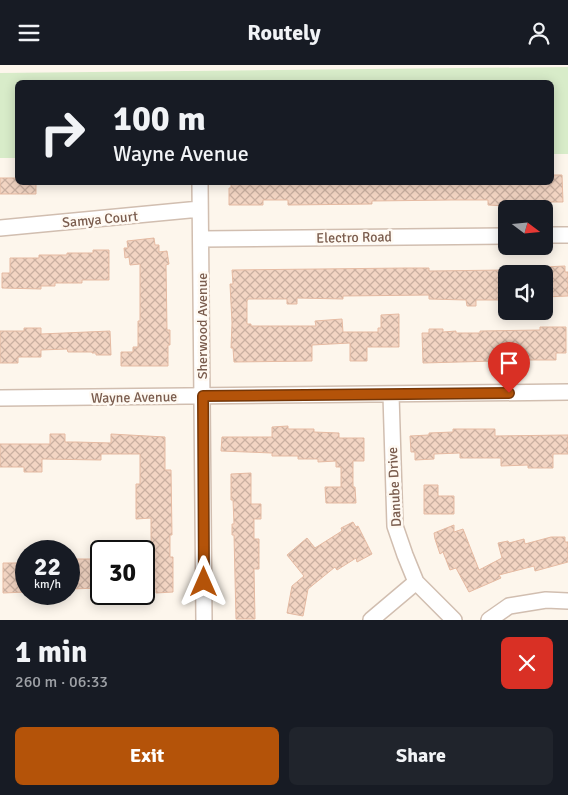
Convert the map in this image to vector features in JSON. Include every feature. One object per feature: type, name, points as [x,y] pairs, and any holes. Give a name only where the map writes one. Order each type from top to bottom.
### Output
[{"type":"street","name":"Sherwood Avenue","points":[[200,185],[202,239],[204,620]]},
{"type":"street","name":"Samya Court","points":[[0,229],[200,209]]},
{"type":"street","points":[[553,235],[568,235]]},
{"type":"street","name":"Electro Road","points":[[202,239],[498,236]]},
{"type":"street","name":"Wayne Avenue","points":[[0,398],[568,392]]},
{"type":"street","name":"Danube Drive","points":[[391,395],[395,526],[416,582],[454,620]]},
{"type":"street","points":[[371,620],[416,582]]},
{"type":"street","points":[[489,620],[509,606],[546,600],[568,601]]},
{"type":"green space","points":[[568,67],[568,154],[554,154],[554,80],[15,80],[15,158],[0,158],[0,73]]},
{"type":"building","points":[[554,175],[562,175],[563,202],[553,202],[553,200],[498,200],[498,206],[488,205],[488,200],[372,201],[372,204],[288,205],[288,200],[263,200],[263,205],[229,205],[229,188],[231,188],[231,185],[554,185]]},
{"type":"building","points":[[0,178],[15,178],[15,185],[36,185],[36,194],[0,194]]},
{"type":"building","points":[[154,238],[155,245],[159,245],[159,252],[167,251],[169,264],[166,265],[167,330],[170,330],[168,366],[121,366],[121,352],[133,352],[133,347],[138,347],[138,321],[140,321],[140,264],[130,265],[129,257],[125,258],[124,248],[128,248],[127,241]]},
{"type":"building","points":[[93,250],[109,250],[109,280],[55,283],[55,286],[41,286],[41,289],[2,288],[2,273],[10,273],[10,258],[39,258],[39,255],[93,253]]},
{"type":"building","points":[[565,266],[565,272],[568,272],[568,296],[553,297],[553,267]]},
{"type":"building","points":[[429,268],[429,271],[498,270],[498,300],[476,300],[476,306],[467,306],[466,300],[429,299],[429,295],[343,296],[343,299],[297,298],[297,304],[287,304],[287,299],[248,299],[247,324],[251,324],[251,326],[316,326],[315,321],[342,319],[343,332],[378,332],[378,328],[381,328],[381,315],[399,314],[399,347],[367,347],[367,361],[350,361],[350,343],[312,345],[312,361],[234,362],[233,348],[231,348],[230,284],[233,284],[232,270]]},
{"type":"building","points":[[540,327],[566,327],[566,353],[556,353],[556,360],[517,360],[518,349],[496,349],[496,361],[423,363],[422,333],[429,333],[429,329],[443,329],[443,332],[480,333],[480,331],[540,330]]},
{"type":"building","points":[[24,328],[41,328],[41,334],[110,331],[111,355],[96,355],[96,353],[92,352],[68,352],[67,349],[41,350],[41,357],[18,357],[18,363],[0,363],[0,331],[24,331]]},
{"type":"building","points":[[288,426],[288,429],[314,429],[314,432],[339,433],[339,438],[364,438],[364,461],[353,461],[353,487],[355,487],[356,503],[326,503],[325,487],[341,487],[341,467],[336,467],[336,461],[318,462],[318,459],[298,459],[298,456],[272,456],[272,453],[221,451],[222,437],[272,437],[272,427]]},
{"type":"building","points":[[453,429],[495,429],[495,436],[568,435],[568,454],[553,454],[553,468],[528,468],[528,465],[501,466],[501,458],[460,458],[460,453],[434,454],[434,459],[415,460],[415,452],[411,452],[410,436],[453,432]]},
{"type":"building","points":[[50,434],[65,434],[65,442],[111,443],[111,434],[165,437],[165,470],[171,470],[172,535],[170,535],[170,557],[173,557],[173,592],[156,593],[155,540],[151,540],[151,518],[136,519],[136,484],[140,484],[140,454],[101,454],[101,460],[42,459],[42,472],[24,472],[24,467],[0,467],[0,444],[50,444]]},
{"type":"building","points":[[251,473],[251,504],[261,504],[261,519],[254,519],[254,539],[259,539],[259,569],[254,569],[255,619],[236,619],[231,474]]},
{"type":"building","points":[[424,485],[438,485],[438,496],[454,496],[454,514],[424,514]]},
{"type":"building","points":[[353,522],[356,527],[358,526],[372,554],[357,562],[356,558],[337,570],[335,567],[308,589],[303,616],[287,613],[292,586],[304,576],[287,555],[307,538],[315,548],[342,531],[341,528]]},
{"type":"building","points":[[454,525],[454,532],[463,529],[479,570],[502,558],[498,543],[508,541],[509,543],[524,539],[525,544],[551,537],[565,537],[565,542],[568,542],[568,562],[535,571],[534,566],[499,575],[501,578],[469,592],[456,568],[450,570],[443,552],[440,554],[435,539],[434,533]]},
{"type":"building","points":[[80,559],[90,559],[90,588],[80,589]]},
{"type":"building","points":[[3,563],[15,563],[15,592],[3,593]]},
{"type":"route","points":[[204,582],[203,396],[509,393]]}]
